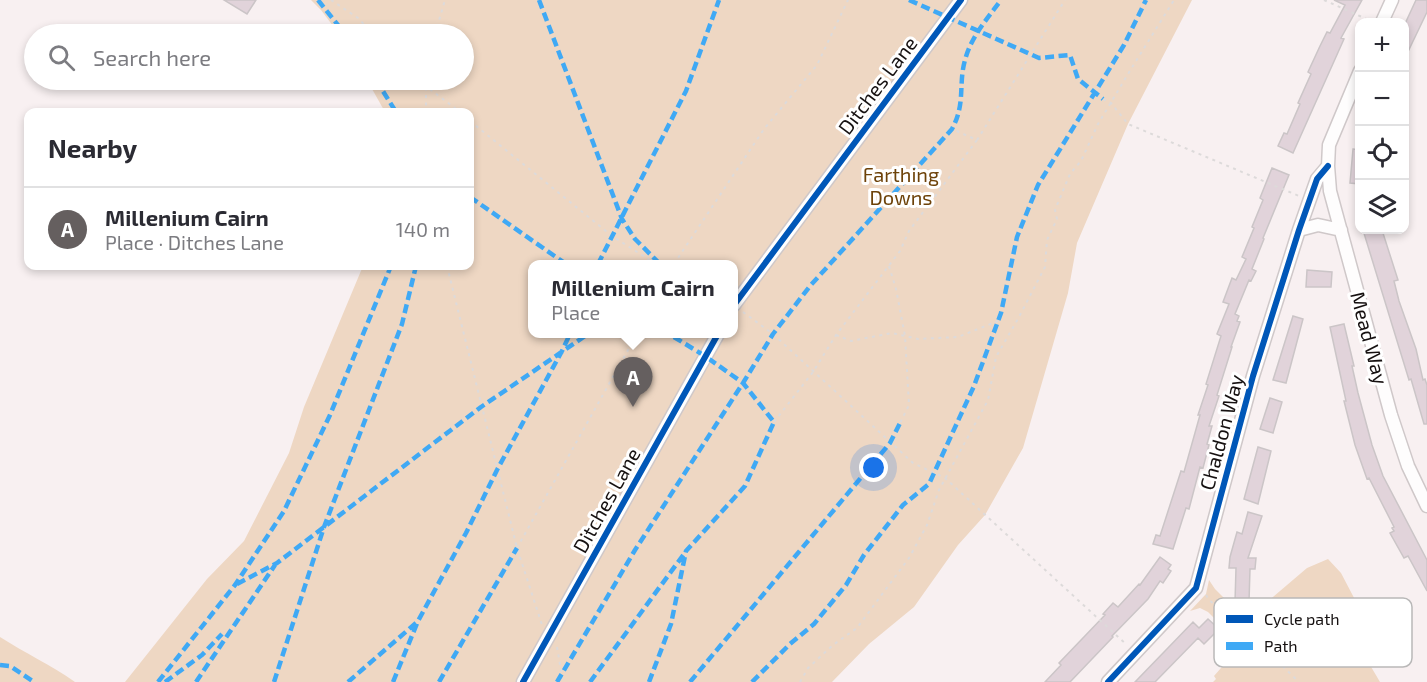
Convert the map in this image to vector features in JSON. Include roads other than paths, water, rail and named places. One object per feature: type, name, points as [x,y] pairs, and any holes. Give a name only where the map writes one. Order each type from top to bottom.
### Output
[{"type":"street","name":"Ditches Lane","points":[[738,300],[961,0]]},
{"type":"street","points":[[1384,18],[1392,0]]},
{"type":"street","name":"Chaldon Way","points":[[1108,682],[1196,588],[1253,376],[1299,230],[1317,179],[1328,166],[1329,145],[1359,72]]},
{"type":"street","name":"Mead Way","points":[[1328,166],[1330,191],[1392,415],[1408,466],[1427,506]]},
{"type":"street","points":[[1299,230],[1318,225],[1341,230]]},
{"type":"street","name":"Ditches Lane","points":[[523,682],[715,338]]},
{"type":"place","name":"Millenium Cairn","points":[[633,407]]},
{"type":"park label","name":"Farthing Downs","points":[[901,186]]}]
